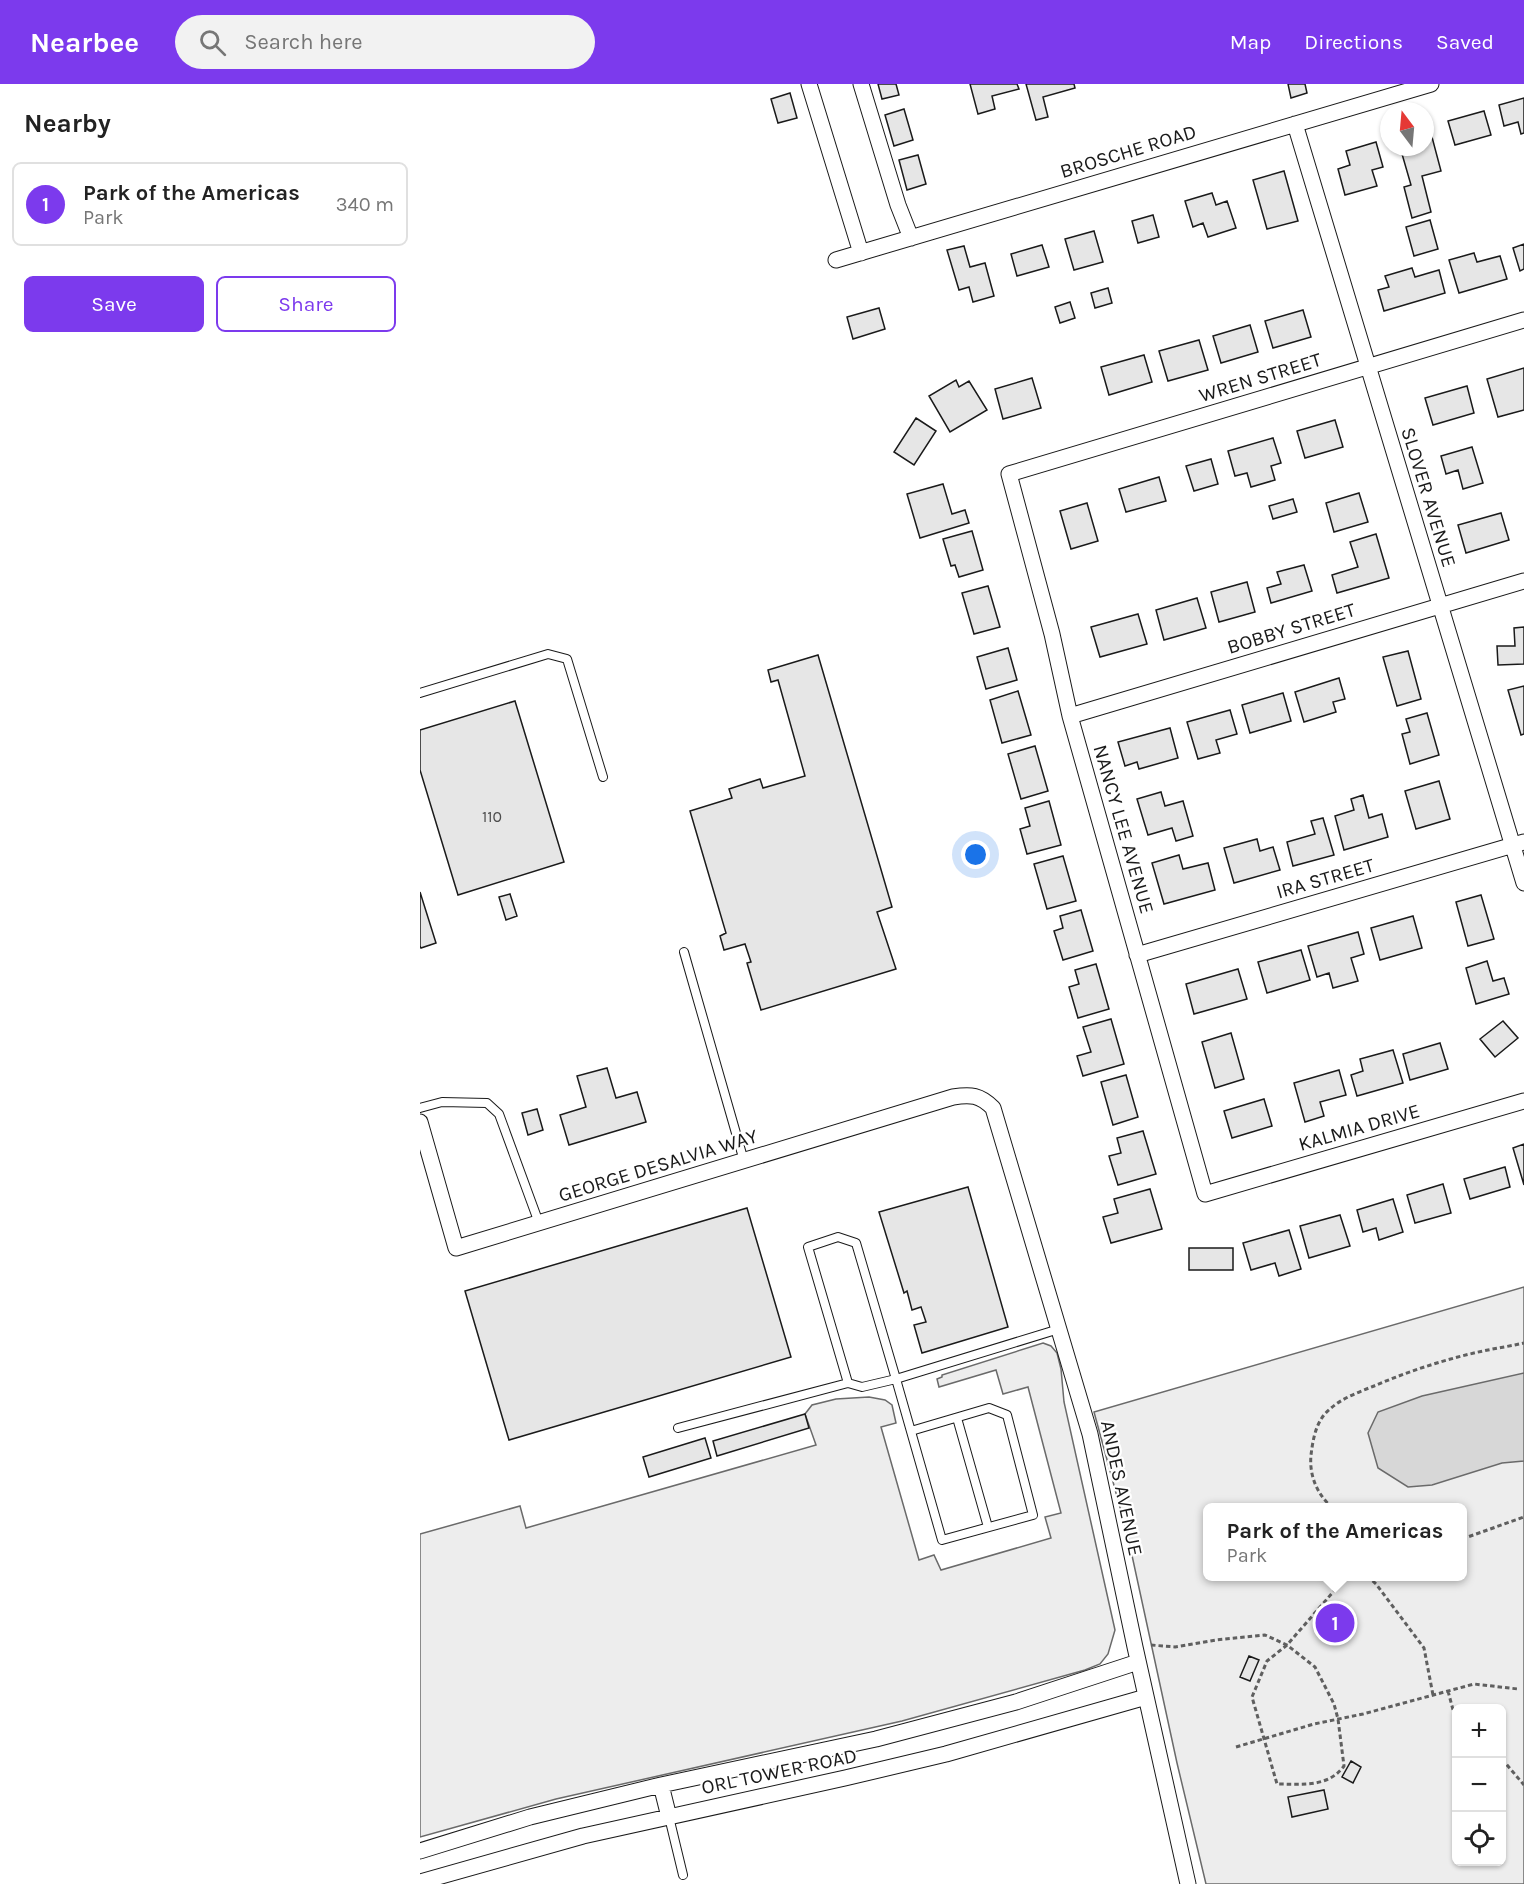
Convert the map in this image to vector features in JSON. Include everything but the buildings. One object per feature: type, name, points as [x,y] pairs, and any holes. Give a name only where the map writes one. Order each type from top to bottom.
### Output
[{"type":"street","points":[[809,84],[861,253]]},
{"type":"street","points":[[861,84],[898,205],[911,238]]},
{"type":"street","name":"BROSCHE ROAD","points":[[836,260],[1431,84]]},
{"type":"street","name":"SLOVER AVENUE","points":[[1295,124],[1440,606],[1519,843],[1524,883]]},
{"type":"street","name":"WREN STREET","points":[[1009,474],[1524,320]]},
{"type":"street","name":"NANCY LEE AVENUE","points":[[1009,474],[1052,634],[1071,716],[1205,1194]]},
{"type":"street","name":"BOBBY STREET","points":[[1071,716],[1524,581]]},
{"type":"street","name":"IRA STREET","points":[[1137,955],[1519,843]]},
{"type":"street","name":"GEORGE DESALVIA WAY","points":[[420,1122],[456,1248],[953,1096],[969,1094],[983,1098],[993,1108]]},
{"type":"street","name":"KALMIA DRIVE","points":[[1205,1194],[1524,1101]]},
{"type":"street","name":"ANDES AVENUE","points":[[993,1108],[1090,1434],[1136,1655],[1188,1884]]},
{"type":"street","name":"ORL TOWER ROAD","points":[[420,1851],[530,1818],[661,1785],[876,1739],[1016,1702],[1136,1655]]},
{"type":"street","name":"ORL TOWER ROAD","points":[[420,1882],[583,1836],[946,1754],[1146,1697]]},
{"type":"street","points":[[661,1785],[669,1817]]},
{"type":"lane","points":[[420,693],[548,654],[567,659],[603,777]]},
{"type":"lane","points":[[684,952],[744,1161]]},
{"type":"lane","points":[[420,1108],[442,1102],[487,1103],[498,1114],[539,1223]]},
{"type":"lane","points":[[848,1383],[808,1247],[838,1237],[856,1243],[942,1540],[1033,1515],[1007,1415],[989,1408],[911,1431]]},
{"type":"lane","points":[[678,1428],[848,1383],[862,1387],[1059,1329]]},
{"type":"lane","points":[[957,1418],[988,1527]]},
{"type":"lane","points":[[669,1817],[683,1875]]},
{"type":"path","points":[[1327,1503],[1312,1478],[1310,1459],[1319,1423],[1328,1410],[1347,1397],[1397,1376],[1446,1360],[1524,1343]]},
{"type":"path","points":[[1467,1537],[1524,1517]]},
{"type":"path","points":[[1136,1655],[1155,1644],[1175,1647],[1265,1635],[1287,1645],[1315,1667],[1334,1704],[1338,1719],[1344,1766],[1337,1776],[1320,1783],[1277,1784],[1252,1697],[1267,1662],[1287,1645],[1343,1581]]},
{"type":"path","points":[[1373,1581],[1424,1648],[1433,1695]]},
{"type":"path","points":[[1236,1747],[1474,1684],[1518,1689]]},
{"type":"path","points":[[1448,1690],[1452,1706]]},
{"type":"path","points":[[1506,1765],[1524,1785]]},
{"type":"shaded area","points":[[1524,1287],[1524,1884],[1206,1884],[1128,1537],[1094,1412]]},
{"type":"shaded area","points":[[1043,1343],[1051,1346],[1057,1353],[1064,1402],[1115,1630],[1108,1654],[1100,1664],[902,1721],[556,1799],[420,1837],[420,1534],[520,1506],[526,1528],[816,1445],[805,1414],[812,1405],[836,1399],[869,1397],[885,1400],[892,1405],[896,1423],[881,1427],[919,1560],[934,1555],[941,1570],[1051,1538],[1045,1517],[1061,1513],[1028,1387],[1003,1394],[996,1370],[939,1387],[937,1379],[942,1375]]},
{"type":"shaded area","points":[[1524,1373],[1524,1461],[1502,1463],[1432,1485],[1408,1487],[1378,1468],[1368,1433],[1378,1412],[1422,1396]]},
{"type":"place","name":"Park of the Americas","points":[[1335,1623]]}]
